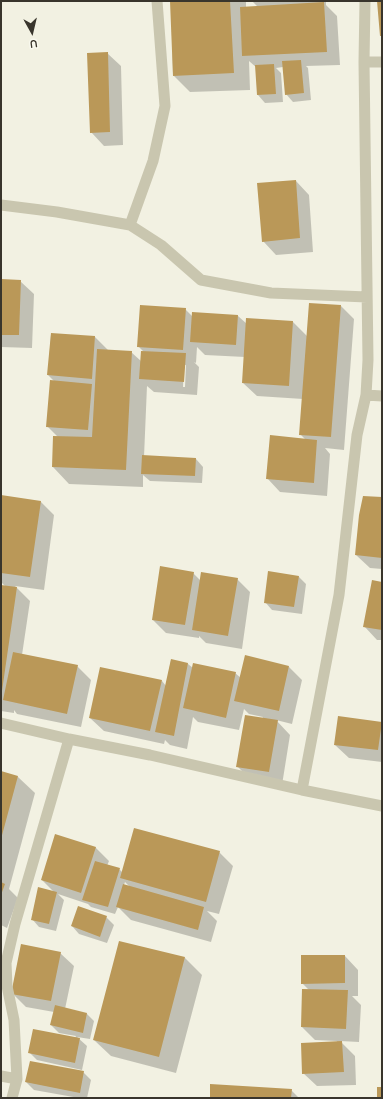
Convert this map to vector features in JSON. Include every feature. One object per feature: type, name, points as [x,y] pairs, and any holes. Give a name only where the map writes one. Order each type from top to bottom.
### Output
[{"type":"street","points":[[130,225],[153,161],[165,106],[157,1]]},
{"type":"street","points":[[302,790],[339,595],[357,435],[366,395],[368,360],[364,1]]},
{"type":"street","points":[[364,62],[382,62]]},
{"type":"street","points":[[1,205],[57,212],[130,225],[161,245],[201,280],[271,293],[367,297]]},
{"type":"street","points":[[366,395],[382,396]]},
{"type":"street","points":[[1,723],[302,790],[382,806]]},
{"type":"street","points":[[12,1098],[16,1079],[14,1020],[7,986],[6,963],[15,924],[69,739]]},
{"type":"street","points":[[1,1076],[16,1079]]},
{"type":"building","points":[[170,1],[230,1],[234,73],[173,76]]},
{"type":"building","points":[[377,1],[382,1],[382,36],[380,36]]},
{"type":"building","points":[[324,2],[327,52],[242,56],[240,7]]},
{"type":"building","points":[[108,52],[110,132],[90,133],[87,53]]},
{"type":"building","points":[[301,60],[304,93],[285,95],[282,61]]},
{"type":"building","points":[[274,64],[276,94],[257,95],[255,65]]},
{"type":"building","points":[[296,180],[300,238],[262,242],[257,183]]},
{"type":"building","points":[[1,279],[21,280],[19,335],[1,335]]},
{"type":"building","points":[[309,303],[341,305],[331,437],[299,435]]},
{"type":"building","points":[[140,305],[186,308],[183,350],[137,347]]},
{"type":"building","points":[[192,312],[238,315],[236,345],[190,342]]},
{"type":"building","points":[[246,318],[293,321],[289,386],[242,383]]},
{"type":"building","points":[[51,333],[95,336],[92,379],[47,375]]},
{"type":"building","points":[[97,349],[132,351],[126,470],[52,467],[53,436],[92,437]]},
{"type":"building","points":[[141,351],[186,353],[184,382],[139,379]]},
{"type":"building","points":[[50,380],[92,384],[88,430],[46,427]]},
{"type":"building","points":[[270,435],[317,440],[314,483],[266,479]]},
{"type":"building","points":[[142,455],[196,458],[195,476],[141,474]]},
{"type":"building","points":[[1,495],[41,501],[30,577],[1,573]]},
{"type":"building","points":[[363,496],[382,497],[382,558],[355,555],[359,515]]},
{"type":"building","points":[[160,566],[194,572],[185,625],[152,620]]},
{"type":"building","points":[[268,571],[299,576],[294,607],[264,603]]},
{"type":"building","points":[[201,572],[238,578],[228,636],[192,630]]},
{"type":"building","points":[[372,580],[382,582],[382,630],[363,627]]},
{"type":"building","points":[[1,585],[17,587],[2,691],[1,691]]},
{"type":"building","points":[[13,652],[78,665],[67,714],[3,700]]},
{"type":"building","points":[[245,655],[289,666],[279,711],[234,701]]},
{"type":"building","points":[[171,659],[188,663],[174,736],[155,732]]},
{"type":"building","points":[[193,663],[236,672],[226,718],[183,708]]},
{"type":"building","points":[[100,667],[162,680],[150,731],[89,718]]},
{"type":"building","points":[[245,715],[278,720],[269,772],[236,767]]},
{"type":"building","points":[[338,716],[382,722],[378,750],[334,745]]},
{"type":"building","points":[[1,771],[18,776],[1,839]]},
{"type":"building","points":[[134,828],[220,851],[206,902],[120,878]]},
{"type":"building","points":[[55,834],[96,847],[81,893],[41,880]]},
{"type":"building","points":[[95,861],[120,868],[108,907],[82,900]]},
{"type":"building","points":[[1,882],[5,884],[1,895]]},
{"type":"building","points":[[123,884],[204,907],[198,930],[116,907]]},
{"type":"building","points":[[38,887],[57,892],[49,924],[31,920]]},
{"type":"building","points":[[78,906],[107,916],[100,937],[71,926]]},
{"type":"building","points":[[119,941],[185,957],[159,1057],[93,1040]]},
{"type":"building","points":[[21,944],[61,952],[51,1001],[11,994]]},
{"type":"building","points":[[301,955],[345,955],[345,983],[301,984]]},
{"type":"building","points":[[302,989],[348,990],[346,1029],[301,1027]]},
{"type":"building","points":[[55,1005],[87,1013],[83,1033],[50,1025]]},
{"type":"building","points":[[33,1029],[80,1038],[75,1063],[28,1053]]},
{"type":"building","points":[[342,1041],[344,1072],[302,1074],[301,1043]]},
{"type":"building","points":[[30,1061],[84,1071],[80,1093],[25,1082]]},
{"type":"building","points":[[210,1084],[292,1089],[291,1098],[210,1098]]},
{"type":"building","points":[[377,1087],[382,1087],[382,1098],[377,1098]]}]
